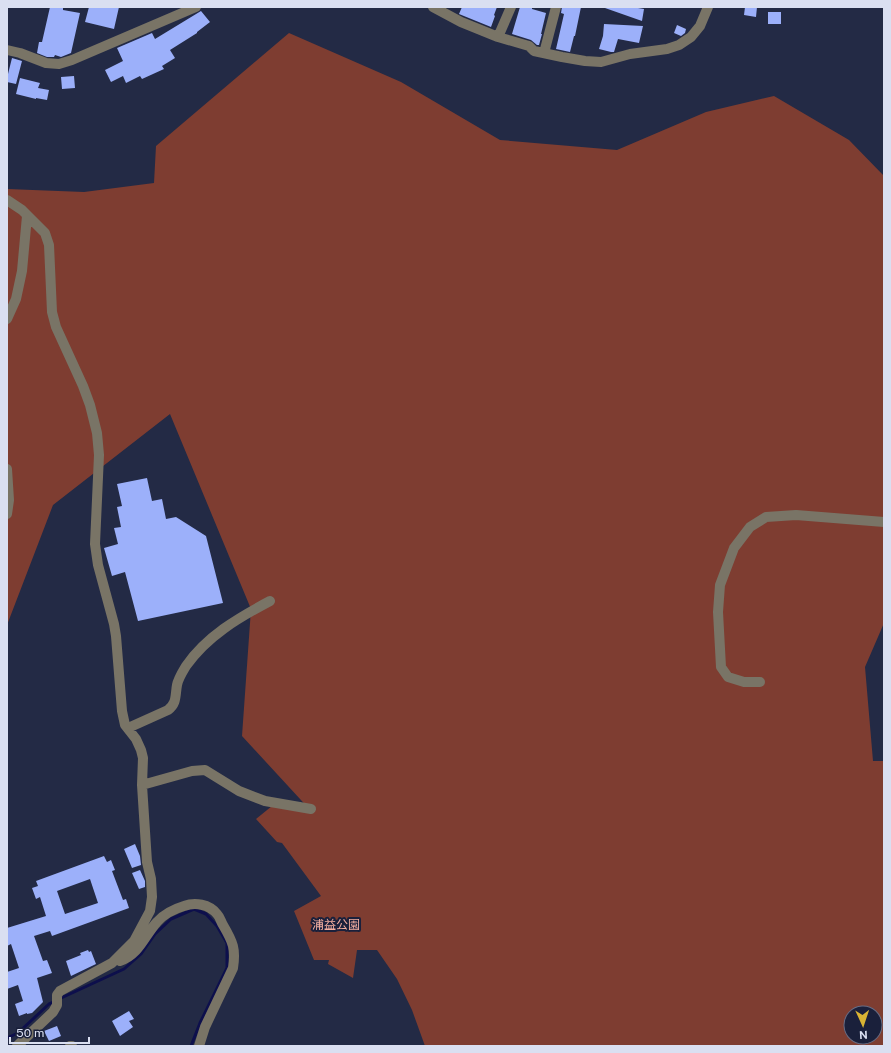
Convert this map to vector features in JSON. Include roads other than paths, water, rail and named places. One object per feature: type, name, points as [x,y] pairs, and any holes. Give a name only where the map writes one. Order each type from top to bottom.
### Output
[{"type":"street","points":[[7,50],[20,53],[46,63],[59,64],[72,60],[196,7]]},
{"type":"street","points":[[432,7],[461,22],[529,46],[534,51],[585,61],[601,62],[630,54],[667,49],[679,45],[691,37],[700,26],[708,7]]},
{"type":"street","points":[[498,36],[511,7]]},
{"type":"street","points":[[544,53],[556,7]]},
{"type":"street","points":[[7,200],[22,210],[45,232],[49,246],[52,312],[56,327],[83,386],[90,405],[97,433],[99,454],[95,544],[98,565],[116,636],[122,711],[125,725],[136,739],[142,750],[142,785],[147,862],[152,897],[150,911],[134,940],[112,963]]},
{"type":"street","points":[[7,320],[16,298],[22,271],[27,216]]},
{"type":"street","points":[[7,469],[9,500],[7,514]]},
{"type":"street","points":[[760,682],[744,682],[728,677],[721,667],[718,612],[720,585],[734,548],[750,527],[766,517],[796,515],[884,522]]},
{"type":"street","points":[[128,728],[168,710],[173,706],[177,684],[186,667],[200,649],[219,632],[237,619],[270,601]]},
{"type":"street","points":[[142,785],[192,771],[205,770],[239,790],[265,801],[311,809]]},
{"type":"street","points":[[17,1046],[53,1012],[57,1005],[57,995],[60,991],[112,963],[125,959],[136,951],[158,921],[168,913],[183,906],[193,904],[210,908],[217,914],[232,939],[234,948],[233,968],[205,1027],[199,1046]]},
{"type":"waterway","points":[[59,999],[124,969],[141,954],[155,934],[171,919],[194,909],[206,914],[217,926],[227,943],[227,968],[200,1023],[191,1046]]},
{"type":"waterway","points":[[7,1038],[18,1033],[49,1004],[54,1002]]},
{"type":"park label","name":"浦益公園","points":[[336,925]]}]
